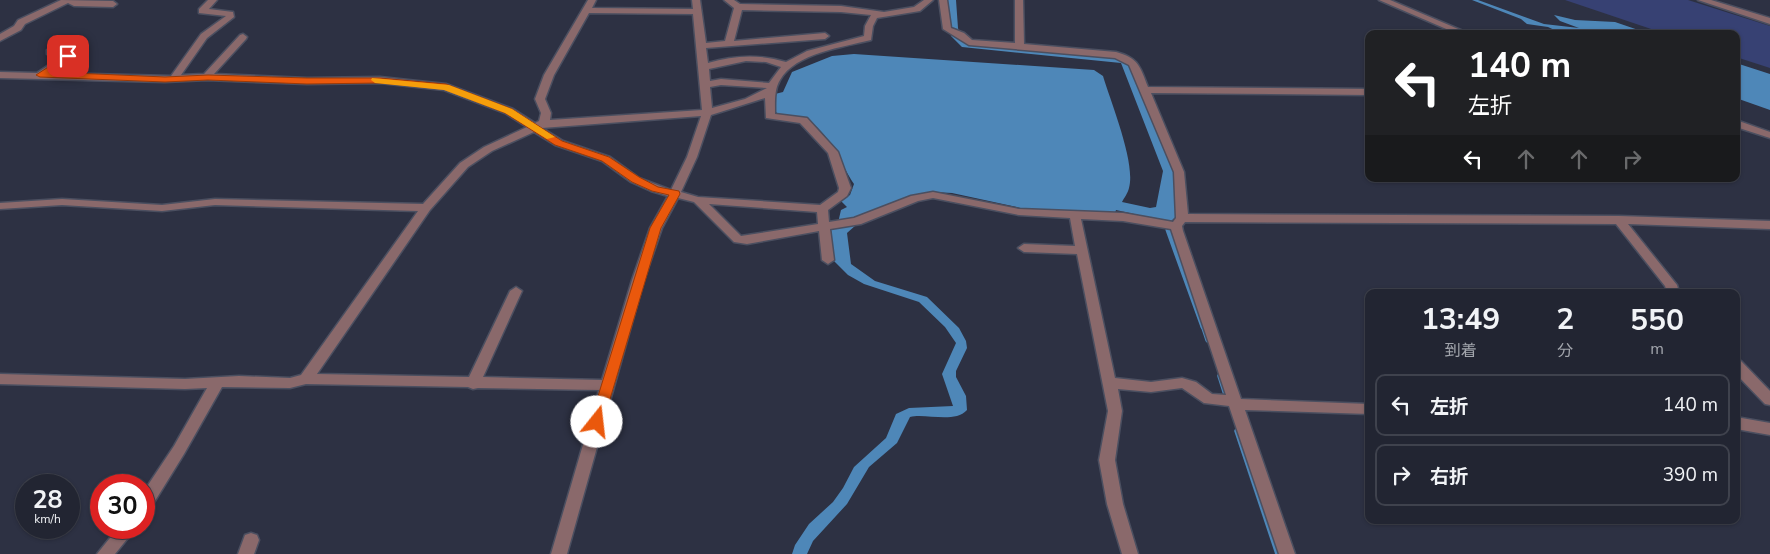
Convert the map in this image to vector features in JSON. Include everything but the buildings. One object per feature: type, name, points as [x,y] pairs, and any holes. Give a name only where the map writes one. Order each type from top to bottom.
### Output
[{"type":"street","points":[[0,38],[18,28],[21,22],[68,0],[74,3],[113,4]]},
{"type":"street","points":[[174,78],[204,36],[230,17],[230,14],[202,11],[213,0]]},
{"type":"street","points":[[539,125],[546,113],[540,99],[549,74],[592,0]]},
{"type":"street","points":[[728,0],[738,8],[841,9],[880,13],[917,9],[930,0]]},
{"type":"street","points":[[943,0],[948,30],[962,35],[974,44],[1123,56],[1133,63],[1147,90],[1179,172],[1174,223],[1231,402],[1287,554]]},
{"type":"street","points":[[1019,0],[1020,48]]},
{"type":"street","points":[[1383,0],[1456,30]]},
{"type":"street","points":[[1702,0],[1770,21]]},
{"type":"street","points":[[559,554],[656,228],[675,194],[692,157],[707,113],[706,85],[697,6],[586,10]]},
{"type":"street","points":[[729,44],[738,8]]},
{"type":"street","points":[[0,75],[307,81],[380,80],[446,87],[509,111],[539,125],[559,143],[606,159],[635,180],[655,189],[698,200],[822,209],[844,194],[845,188],[833,152],[803,120],[770,116],[772,89],[778,74],[810,52],[868,38],[869,26],[874,16],[880,13]]},
{"type":"street","points":[[702,46],[825,36]]},
{"type":"street","points":[[208,78],[243,37]]},
{"type":"street","points":[[40,75],[68,56],[63,52],[50,52]]},
{"type":"street","points":[[704,67],[728,60],[756,57],[766,58],[788,66]]},
{"type":"street","points":[[706,85],[721,82],[772,89]]},
{"type":"street","points":[[306,379],[426,208],[464,166],[488,148],[539,125],[707,113],[748,102],[772,89]]},
{"type":"street","points":[[1147,90],[1365,92]]},
{"type":"street","points":[[1740,124],[1770,135]]},
{"type":"street","points":[[698,200],[738,239],[747,240],[857,221],[915,198],[933,195],[1018,212],[1124,217],[1174,223],[1619,220],[1770,225]]},
{"type":"street","points":[[0,206],[62,202],[162,208],[215,202],[247,202],[426,208]]},
{"type":"street","points":[[822,209],[831,225],[828,260]]},
{"type":"street","points":[[1075,216],[1115,411],[1107,460],[1115,504],[1130,554]]},
{"type":"street","points":[[1619,220],[1671,285],[1672,289]]},
{"type":"street","points":[[1024,248],[1081,250]]},
{"type":"street","points":[[473,384],[516,290]]},
{"type":"street","points":[[1740,370],[1770,400]]},
{"type":"street","points":[[0,379],[184,384],[290,383],[306,379],[473,384],[608,385]]},
{"type":"street","points":[[155,487],[217,383]]},
{"type":"street","points":[[1110,383],[1151,387],[1182,383],[1191,386],[1209,399],[1231,402],[1365,409]]},
{"type":"street","points":[[1740,424],[1770,429]]},
{"type":"street","points":[[105,554],[118,539]]},
{"type":"shaded area","points":[[947,0],[956,0],[958,28],[961,39],[973,46],[1118,57],[1129,63],[1176,173],[1179,214],[1170,222],[1116,210],[1115,213],[1035,211],[952,193],[934,192],[911,196],[857,218],[856,225],[847,233],[851,264],[875,281],[927,297],[959,328],[966,341],[967,348],[956,371],[956,377],[966,396],[967,410],[961,414],[947,417],[910,417],[897,443],[869,467],[847,504],[813,541],[807,554],[792,554],[795,545],[809,524],[833,502],[854,467],[886,438],[896,414],[909,408],[953,406],[942,374],[956,343],[945,327],[919,302],[864,284],[848,275],[833,260],[831,228],[837,227],[841,210],[847,207],[841,201],[850,195],[854,184],[828,139],[814,124],[805,118],[785,116],[775,111],[775,94],[783,92],[792,72],[832,56],[854,54],[1094,70],[1103,76],[1126,149],[1130,177],[1128,190],[1122,202],[1150,208],[1156,207],[1163,171],[1121,63],[962,47],[951,36]]},
{"type":"shaded area","points":[[1472,0],[1478,0],[1544,24],[1579,28],[1560,21],[1554,15],[1575,20],[1615,22],[1638,30],[1554,30],[1548,27],[1527,24],[1521,19]]},
{"type":"shaded area","points":[[1565,0],[1688,0],[1770,26],[1770,68],[1740,58],[1740,30],[1654,30]]},
{"type":"shaded area","points":[[1740,64],[1770,74],[1770,110],[1740,99]]},
{"type":"waterway","points":[[1168,223],[1168,230],[1203,327]]},
{"type":"waterway","points":[[1203,325],[1208,340]]},
{"type":"waterway","points":[[1220,376],[1228,401]]},
{"type":"waterway","points":[[1237,431],[1278,554]]},
{"type":"slow traffic","points":[[375,80],[446,87],[509,111],[550,137]]},
{"type":"route","points":[[68,56],[40,75],[165,79],[380,80],[446,87],[509,111],[559,143],[606,159],[635,180],[655,189],[675,194],[656,228],[638,280],[597,422]]}]
